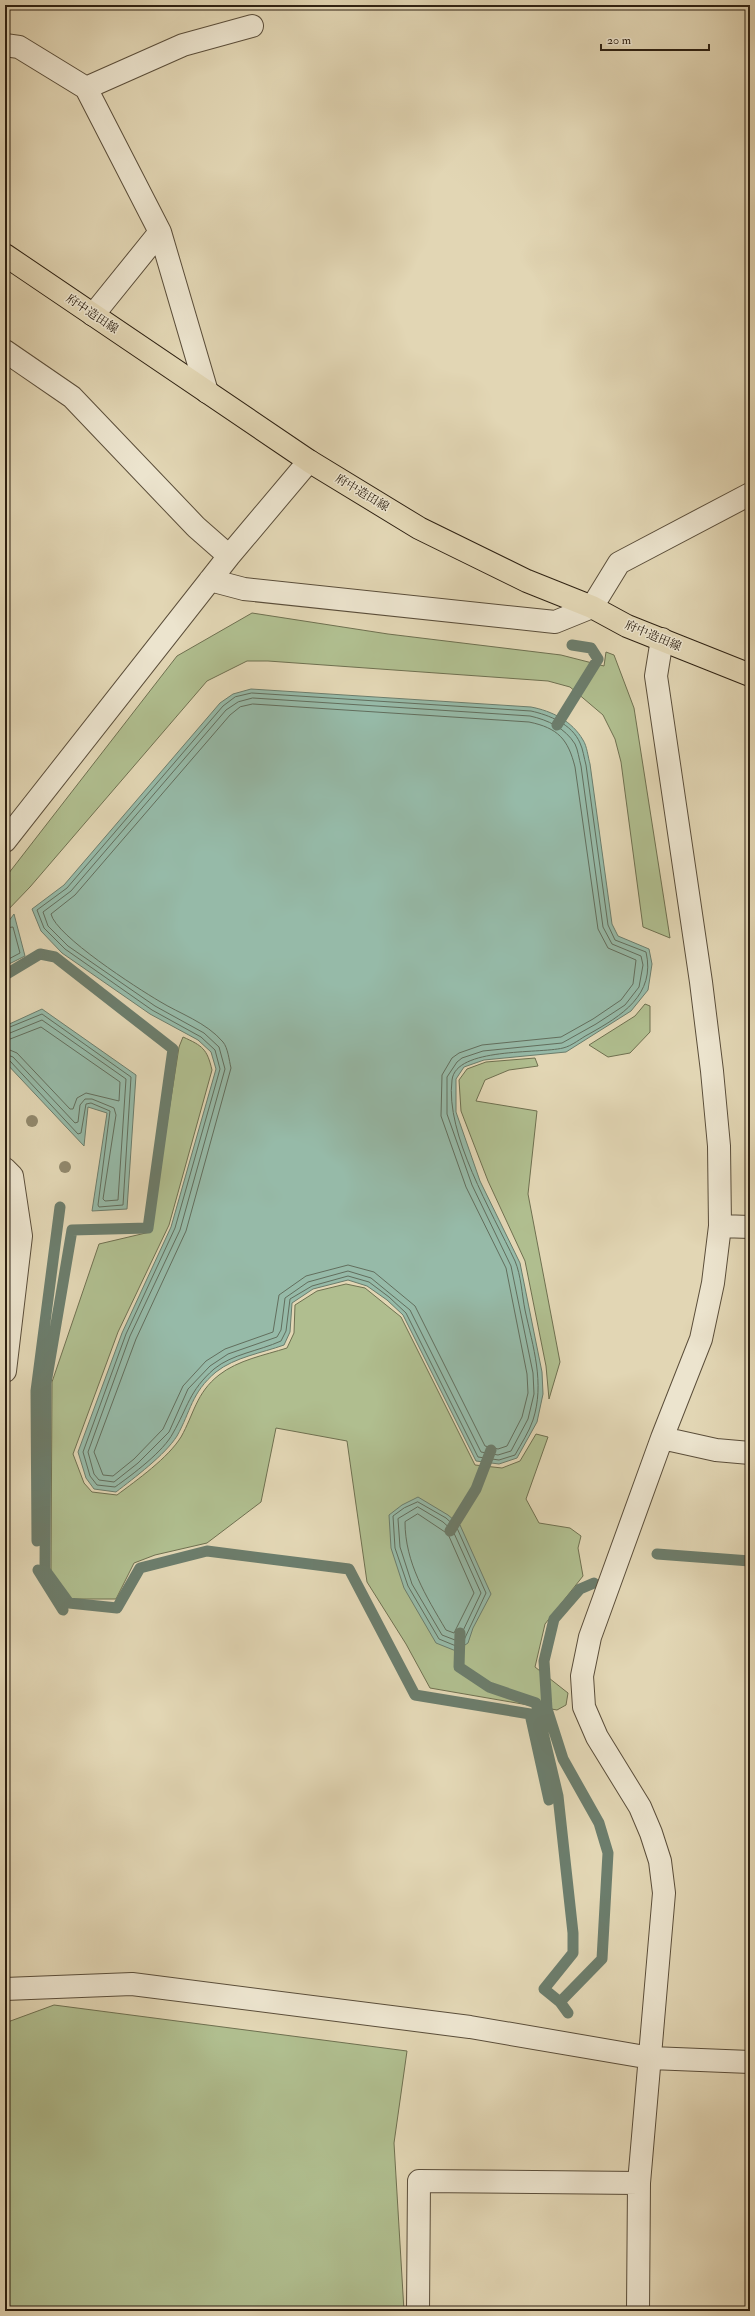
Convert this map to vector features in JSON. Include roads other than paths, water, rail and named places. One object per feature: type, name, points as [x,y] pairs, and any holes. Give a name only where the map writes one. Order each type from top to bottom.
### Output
[{"type":"main road","name":"府中造田線","points":[[5,255],[309,461],[419,528],[527,581],[592,607],[627,626],[750,675]]},
{"type":"street","points":[[86,88],[183,45],[252,26]]},
{"type":"street","points":[[5,45],[19,48],[86,88],[160,232],[207,392]]},
{"type":"street","points":[[93,315],[160,232]]},
{"type":"street","points":[[5,351],[72,397],[196,527],[229,556]]},
{"type":"street","points":[[5,841],[229,556],[309,461]]},
{"type":"street","points":[[210,580],[244,589],[555,622],[592,607],[619,563],[750,494]]},
{"type":"street","points":[[638,2311],[639,2183],[651,2058],[664,1893],[660,1861],[640,1807],[597,1737],[584,1707],[582,1676],[590,1637],[662,1438],[701,1339],[713,1283],[720,1226],[719,1146],[708,1042],[656,676],[662,639]]},
{"type":"street","points":[[5,1169],[12,1176],[21,1236],[5,1371]]},
{"type":"street","points":[[720,1226],[750,1227]]},
{"type":"street","points":[[662,1438],[716,1450],[750,1453]]},
{"type":"street","points":[[5,1989],[132,1984],[470,2027],[651,2058],[750,2062]]},
{"type":"street","points":[[418,2311],[418,2181],[639,2183]]},
{"type":"water","points":[[251,689],[531,707],[554,714],[567,722],[573,727],[584,742],[590,764],[612,924],[618,936],[649,949],[652,964],[648,990],[631,1011],[566,1052],[484,1060],[464,1067],[456,1079],[456,1112],[480,1181],[520,1263],[542,1372],[543,1394],[537,1422],[517,1458],[499,1464],[476,1461],[403,1315],[387,1300],[367,1286],[348,1280],[313,1289],[292,1303],[290,1332],[284,1345],[240,1359],[216,1372],[201,1387],[192,1402],[177,1436],[165,1451],[116,1492],[94,1489],[86,1478],[78,1452],[122,1333],[171,1227],[216,1069],[211,1052],[198,1040],[150,1014],[62,953],[41,931],[32,909],[64,885],[220,703],[233,694]]},
{"type":"water","points":[[14,914],[25,956],[5,966],[5,926]]},
{"type":"water","points":[[42,1009],[136,1075],[127,1209],[92,1211],[107,1113],[88,1107],[84,1146],[5,1062],[5,1026]]},
{"type":"water","points":[[418,1497],[448,1515],[460,1525],[491,1594],[473,1628],[468,1643],[456,1651],[436,1643],[404,1588],[391,1548],[389,1515],[402,1505]]},
{"type":"waterway","points":[[557,725],[598,659],[591,648],[572,645]]},
{"type":"waterway","points":[[5,975],[40,954],[55,957],[173,1049],[148,1228],[72,1230],[46,1383],[45,1570],[69,1603],[117,1608],[140,1568],[207,1551],[349,1569],[415,1695],[530,1714],[549,1800]]},
{"type":"waterway","points":[[37,1541],[36,1391],[60,1207]]},
{"type":"waterway","points":[[450,1531],[476,1489],[491,1450]]},
{"type":"waterway","points":[[657,1554],[750,1561]]},
{"type":"waterway","points":[[38,1570],[63,1610]]},
{"type":"waterway","points":[[568,2013],[560,2002],[602,1959],[608,1853],[599,1823],[563,1759],[547,1709],[544,1661],[554,1619],[580,1589],[594,1583]]},
{"type":"waterway","points":[[460,1633],[459,1667],[489,1687],[536,1703],[558,1796],[573,1933],[573,1953],[544,1989],[560,2002]]}]
